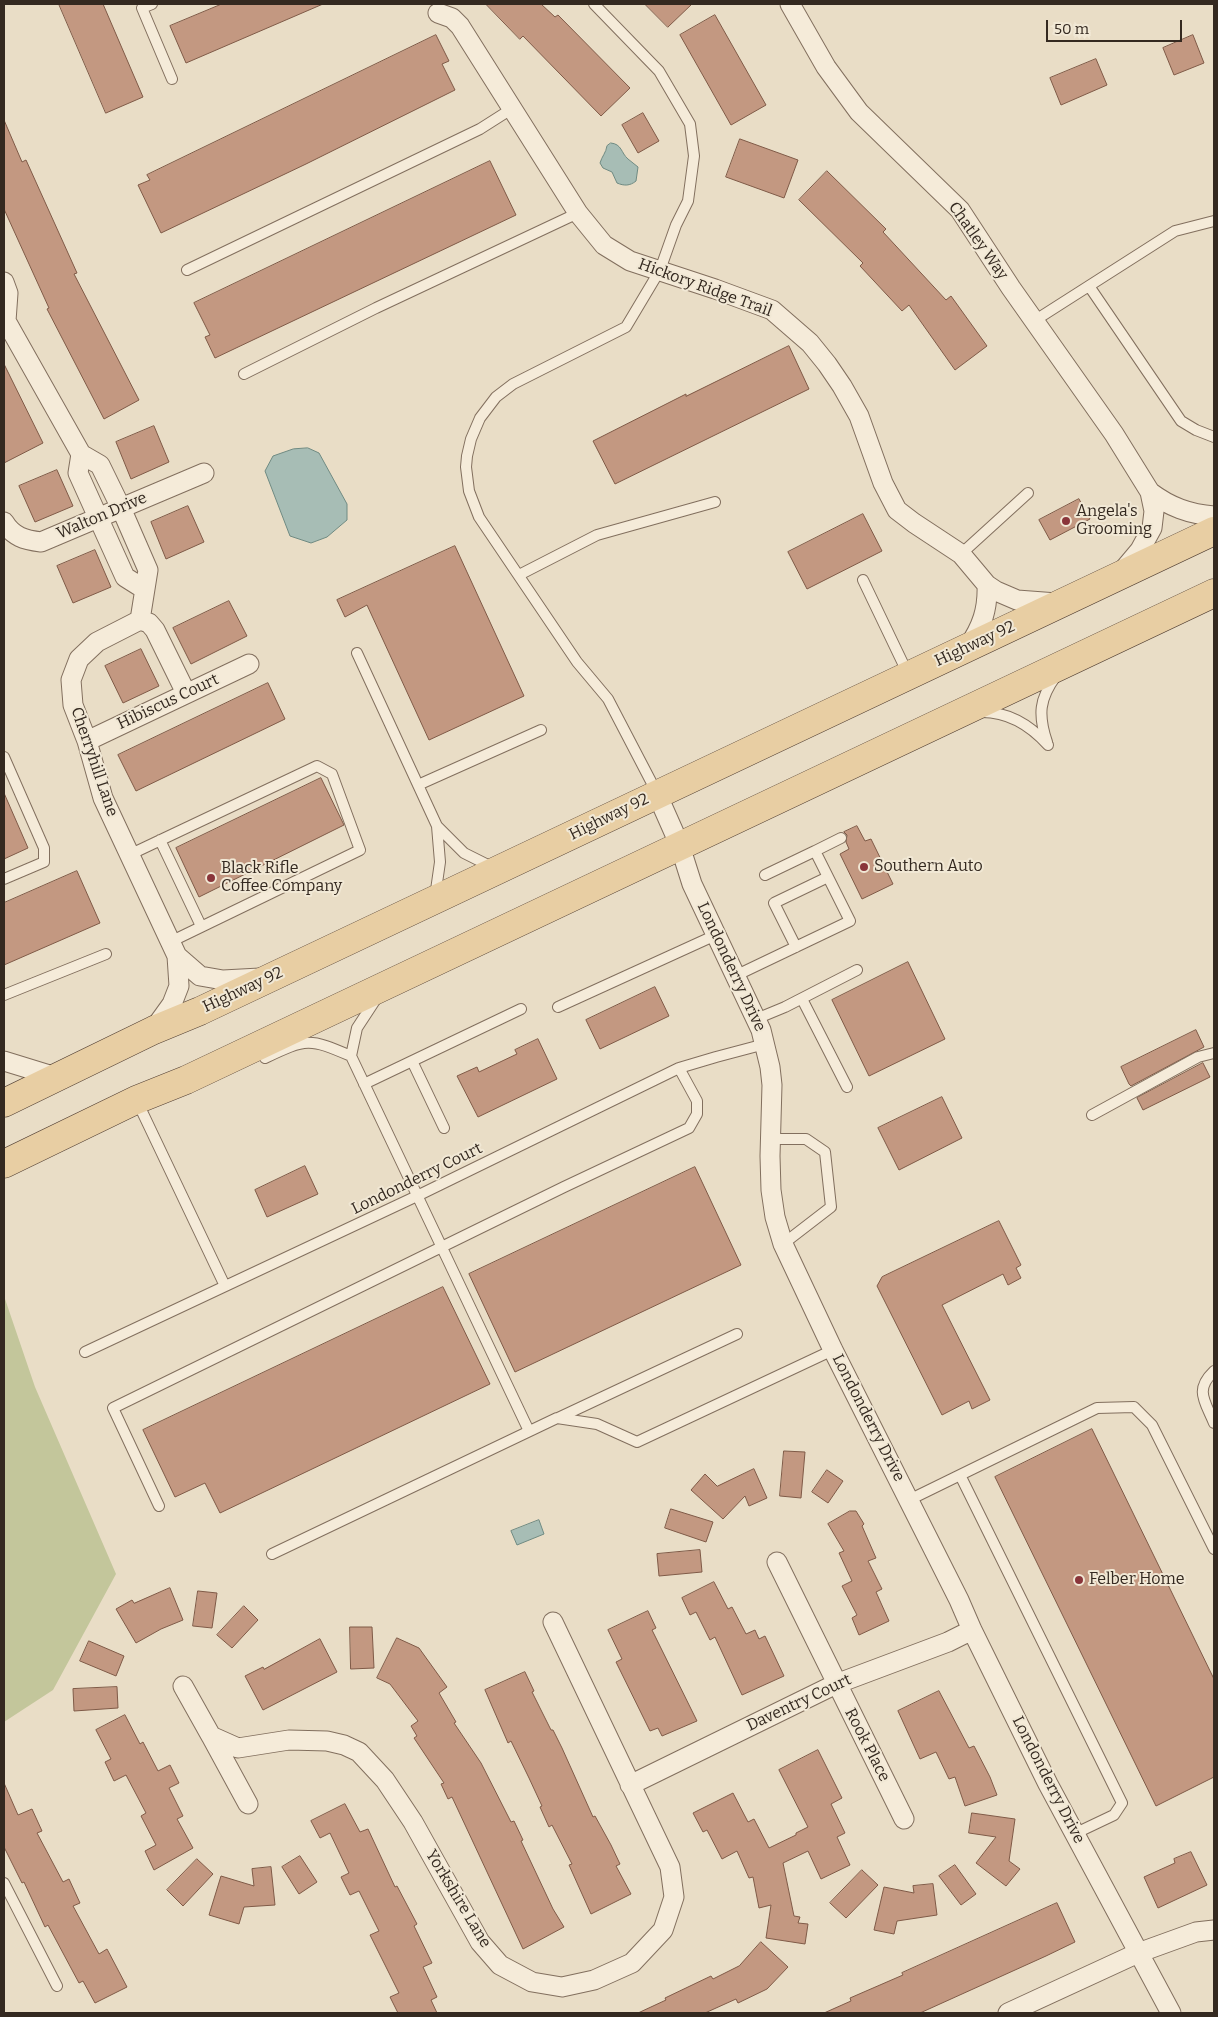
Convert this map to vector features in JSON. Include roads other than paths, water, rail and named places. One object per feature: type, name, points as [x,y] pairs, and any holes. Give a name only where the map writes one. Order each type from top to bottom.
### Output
[{"type":"main road","name":"Highway 92","points":[[4,1103],[154,1030],[435,900],[1214,531]]},
{"type":"main road","points":[[4,1164],[136,1100],[195,1083],[387,984],[1214,593]]},
{"type":"street","name":"Chatley Way","points":[[790,4],[826,66],[859,112],[960,210],[1010,288],[1114,434],[1150,492],[1154,511],[1152,528],[1140,550],[1116,577]]},
{"type":"street","name":"Hickory Ridge Trail","points":[[438,14],[452,18],[460,26],[578,212],[604,245],[630,261],[716,289],[772,310],[810,343],[827,364],[859,416],[883,483],[897,510],[914,524],[961,554],[987,585],[1006,596],[1016,600],[1060,603]]},
{"type":"street","points":[[4,282],[8,293],[5,320],[81,454],[100,465],[121,508],[148,570],[140,620],[150,623],[155,630],[186,694]]},
{"type":"street","points":[[81,454],[78,473],[125,577],[144,589]]},
{"type":"street","name":"Walton Drive","points":[[4,522],[8,529],[22,539],[41,542],[99,519],[204,472]]},
{"type":"street","name":"Chatley Way","points":[[1150,492],[1176,509],[1188,513],[1214,516]]},
{"type":"street","points":[[967,648],[981,625],[985,613],[987,585]]},
{"type":"street","name":"Cherryhill Lane","points":[[140,620],[97,642],[79,660],[71,680],[73,705],[87,740],[103,798],[173,949]]},
{"type":"street","name":"Hibiscus Court","points":[[87,740],[249,664]]},
{"type":"street","name":"Londonderry Drive","points":[[657,794],[680,846],[692,884],[737,975],[765,1044],[772,1085],[771,1190],[775,1217],[783,1244],[833,1350],[1074,1834],[1171,2013]]},
{"type":"street","points":[[173,949],[200,976],[223,980],[269,978]]},
{"type":"street","points":[[154,1030],[172,1004],[179,986],[173,949]]},
{"type":"street","points":[[4,1061],[56,1077]]},
{"type":"street","name":"Rook Place","points":[[777,1562],[904,1818]]},
{"type":"street","name":"Yorkshire Lane","points":[[211,1736],[238,1748],[289,1740],[327,1741],[344,1745],[358,1752],[385,1780],[413,1822],[480,1942],[500,1965],[532,1982],[562,1987],[594,1980],[632,1963],[663,1930],[674,1898],[670,1867],[553,1622]]},
{"type":"street","name":"Daventry Court","points":[[630,1785],[836,1684],[948,1642],[972,1630]]},
{"type":"street","points":[[184,1686],[248,1804]]},
{"type":"street","points":[[1008,2013],[1138,1952],[1196,1932],[1214,1930]]},
{"type":"lane","points":[[594,4],[659,71],[690,124],[694,156],[688,201],[676,226],[660,270],[626,327],[514,384],[496,397],[480,418],[467,456],[466,481],[479,517],[577,662],[608,700],[657,794]]},
{"type":"lane","points":[[145,5],[172,79]]},
{"type":"lane","points":[[187,270],[480,129],[513,108]]},
{"type":"lane","points":[[244,374],[376,308],[578,212]]},
{"type":"lane","points":[[1034,321],[1175,231],[1214,221]]},
{"type":"lane","points":[[1089,286],[1182,421],[1196,430],[1214,437]]},
{"type":"lane","points":[[961,554],[1028,493]]},
{"type":"lane","points":[[519,575],[597,535],[715,502]]},
{"type":"lane","points":[[863,580],[909,675]]},
{"type":"lane","points":[[357,653],[437,826],[440,862],[435,900]]},
{"type":"lane","points":[[961,713],[990,712],[1001,714],[1027,726],[1048,745],[1042,724],[1041,705],[1050,684],[1065,664]]},
{"type":"lane","points":[[418,785],[541,730]]},
{"type":"lane","points":[[4,757],[44,848],[44,862],[4,879]]},
{"type":"lane","points":[[129,854],[317,766],[332,774],[360,850],[201,926],[173,949]]},
{"type":"lane","points":[[437,826],[464,853],[497,870]]},
{"type":"lane","points":[[764,875],[841,838]]},
{"type":"lane","points":[[160,840],[201,926]]},
{"type":"lane","points":[[737,975],[850,921],[815,851]]},
{"type":"lane","points":[[796,947],[774,903],[828,877]]},
{"type":"lane","points":[[558,1007],[718,934]]},
{"type":"lane","points":[[4,995],[106,954]]},
{"type":"lane","points":[[756,1018],[802,999],[857,970]]},
{"type":"lane","points":[[387,984],[357,1028],[351,1056],[529,1431]]},
{"type":"lane","points":[[802,999],[847,1087]]},
{"type":"lane","points":[[364,1084],[521,1009]]},
{"type":"lane","points":[[256,1062],[292,1045],[302,1043],[318,1043],[351,1056]]},
{"type":"lane","name":"Londonderry Court","points":[[85,1352],[417,1196],[679,1068],[765,1044]]},
{"type":"lane","points":[[1092,1115],[1198,1057],[1214,1054]]},
{"type":"lane","points":[[412,1061],[444,1128]]},
{"type":"lane","points":[[159,1506],[113,1408],[564,1187],[689,1128],[697,1114],[697,1101],[679,1068]]},
{"type":"lane","points":[[136,1100],[225,1286]]},
{"type":"lane","points":[[771,1139],[806,1139],[825,1152],[831,1207],[783,1244]]},
{"type":"lane","points":[[272,1554],[737,1334]]},
{"type":"lane","points":[[557,1418],[597,1424],[638,1442],[833,1350]]},
{"type":"lane","points":[[1214,1371],[1206,1379],[1202,1393],[1214,1423]]},
{"type":"lane","points":[[909,1500],[961,1477],[1097,1408],[1134,1407],[1152,1425],[1214,1549]]},
{"type":"lane","points":[[961,1477],[1122,1803],[1114,1815],[1074,1834]]},
{"type":"lane","points":[[4,1885],[57,1986]]},
{"type":"water","points":[[611,143],[617,145],[626,157],[638,167],[634,183],[622,185],[617,183],[612,172],[603,168],[600,163],[607,146]]},
{"type":"water","points":[[308,448],[319,453],[347,504],[347,520],[327,537],[311,543],[290,536],[265,471],[273,456],[293,449]]},
{"type":"water","points":[[539,1520],[544,1534],[517,1545],[511,1531]]},
{"type":"place","name":"Angela's Grooming","points":[[1066,521]]},
{"type":"place","name":"Southern Auto","points":[[864,867]]},
{"type":"place","name":"Black Rifle Coffee Company","points":[[211,878]]},
{"type":"place","name":"Felber Home","points":[[1079,1580]]}]
